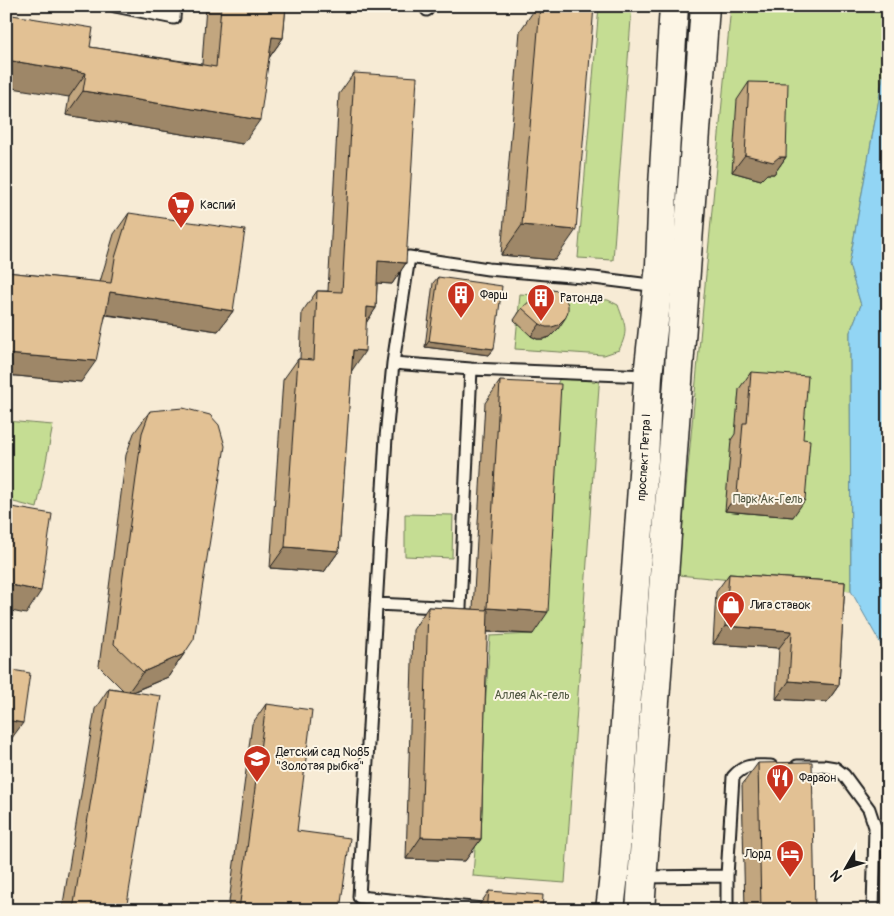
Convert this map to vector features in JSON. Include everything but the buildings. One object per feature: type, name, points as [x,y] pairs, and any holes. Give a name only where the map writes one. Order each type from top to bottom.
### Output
[{"type":"main road","name":"проспект Петра I","points":[[610,910],[644,460],[648,376],[660,265],[674,6]]},
{"type":"main road","points":[[640,910],[705,6]]},
{"type":"lane","points":[[115,6],[174,18],[175,6]]},
{"type":"lane","points":[[494,910],[446,908],[359,897],[386,436],[393,363],[409,257],[488,269],[594,278],[658,286]]},
{"type":"lane","points":[[393,363],[471,369],[648,376]]},
{"type":"lane","points":[[376,604],[460,608],[471,369]]},
{"type":"lane","points":[[726,910],[733,777],[739,770],[748,766],[823,766],[835,768],[844,775],[868,809],[875,827],[873,910]]},
{"type":"lane","points":[[642,877],[727,876]]},
{"type":"green space","points":[[599,6],[632,6],[613,260],[578,258]]},
{"type":"green space","name":"Парк Ак-Гель","points":[[731,6],[888,6],[888,49],[849,265],[861,305],[850,332],[851,591],[678,575]]},
{"type":"green space","points":[[520,294],[608,300],[618,305],[625,328],[619,350],[604,355],[515,349]]},
{"type":"green space","name":"Аллея Ак-гель","points":[[564,369],[600,372],[565,883],[473,876],[490,636],[533,634],[545,411]]},
{"type":"green space","points":[[6,421],[53,425],[37,508],[6,500]]},
{"type":"green space","points":[[405,514],[453,515],[452,558],[405,556]]},
{"type":"water","points":[[888,49],[888,657],[851,591],[850,332],[861,305],[849,265]]},
{"type":"place","name":"Каспий","points":[[181,229]]},
{"type":"place","name":"Фарш","points":[[461,319]]},
{"type":"place","name":"Ратонда","points":[[541,322]]},
{"type":"place","name":"Лига ставок","points":[[731,629]]},
{"type":"place","name":"Детский сад №85 \"Золотая рыбка\"","points":[[257,783]]},
{"type":"place","name":"Фараон","points":[[780,802]]},
{"type":"place","name":"Лорд","points":[[790,878]]}]
